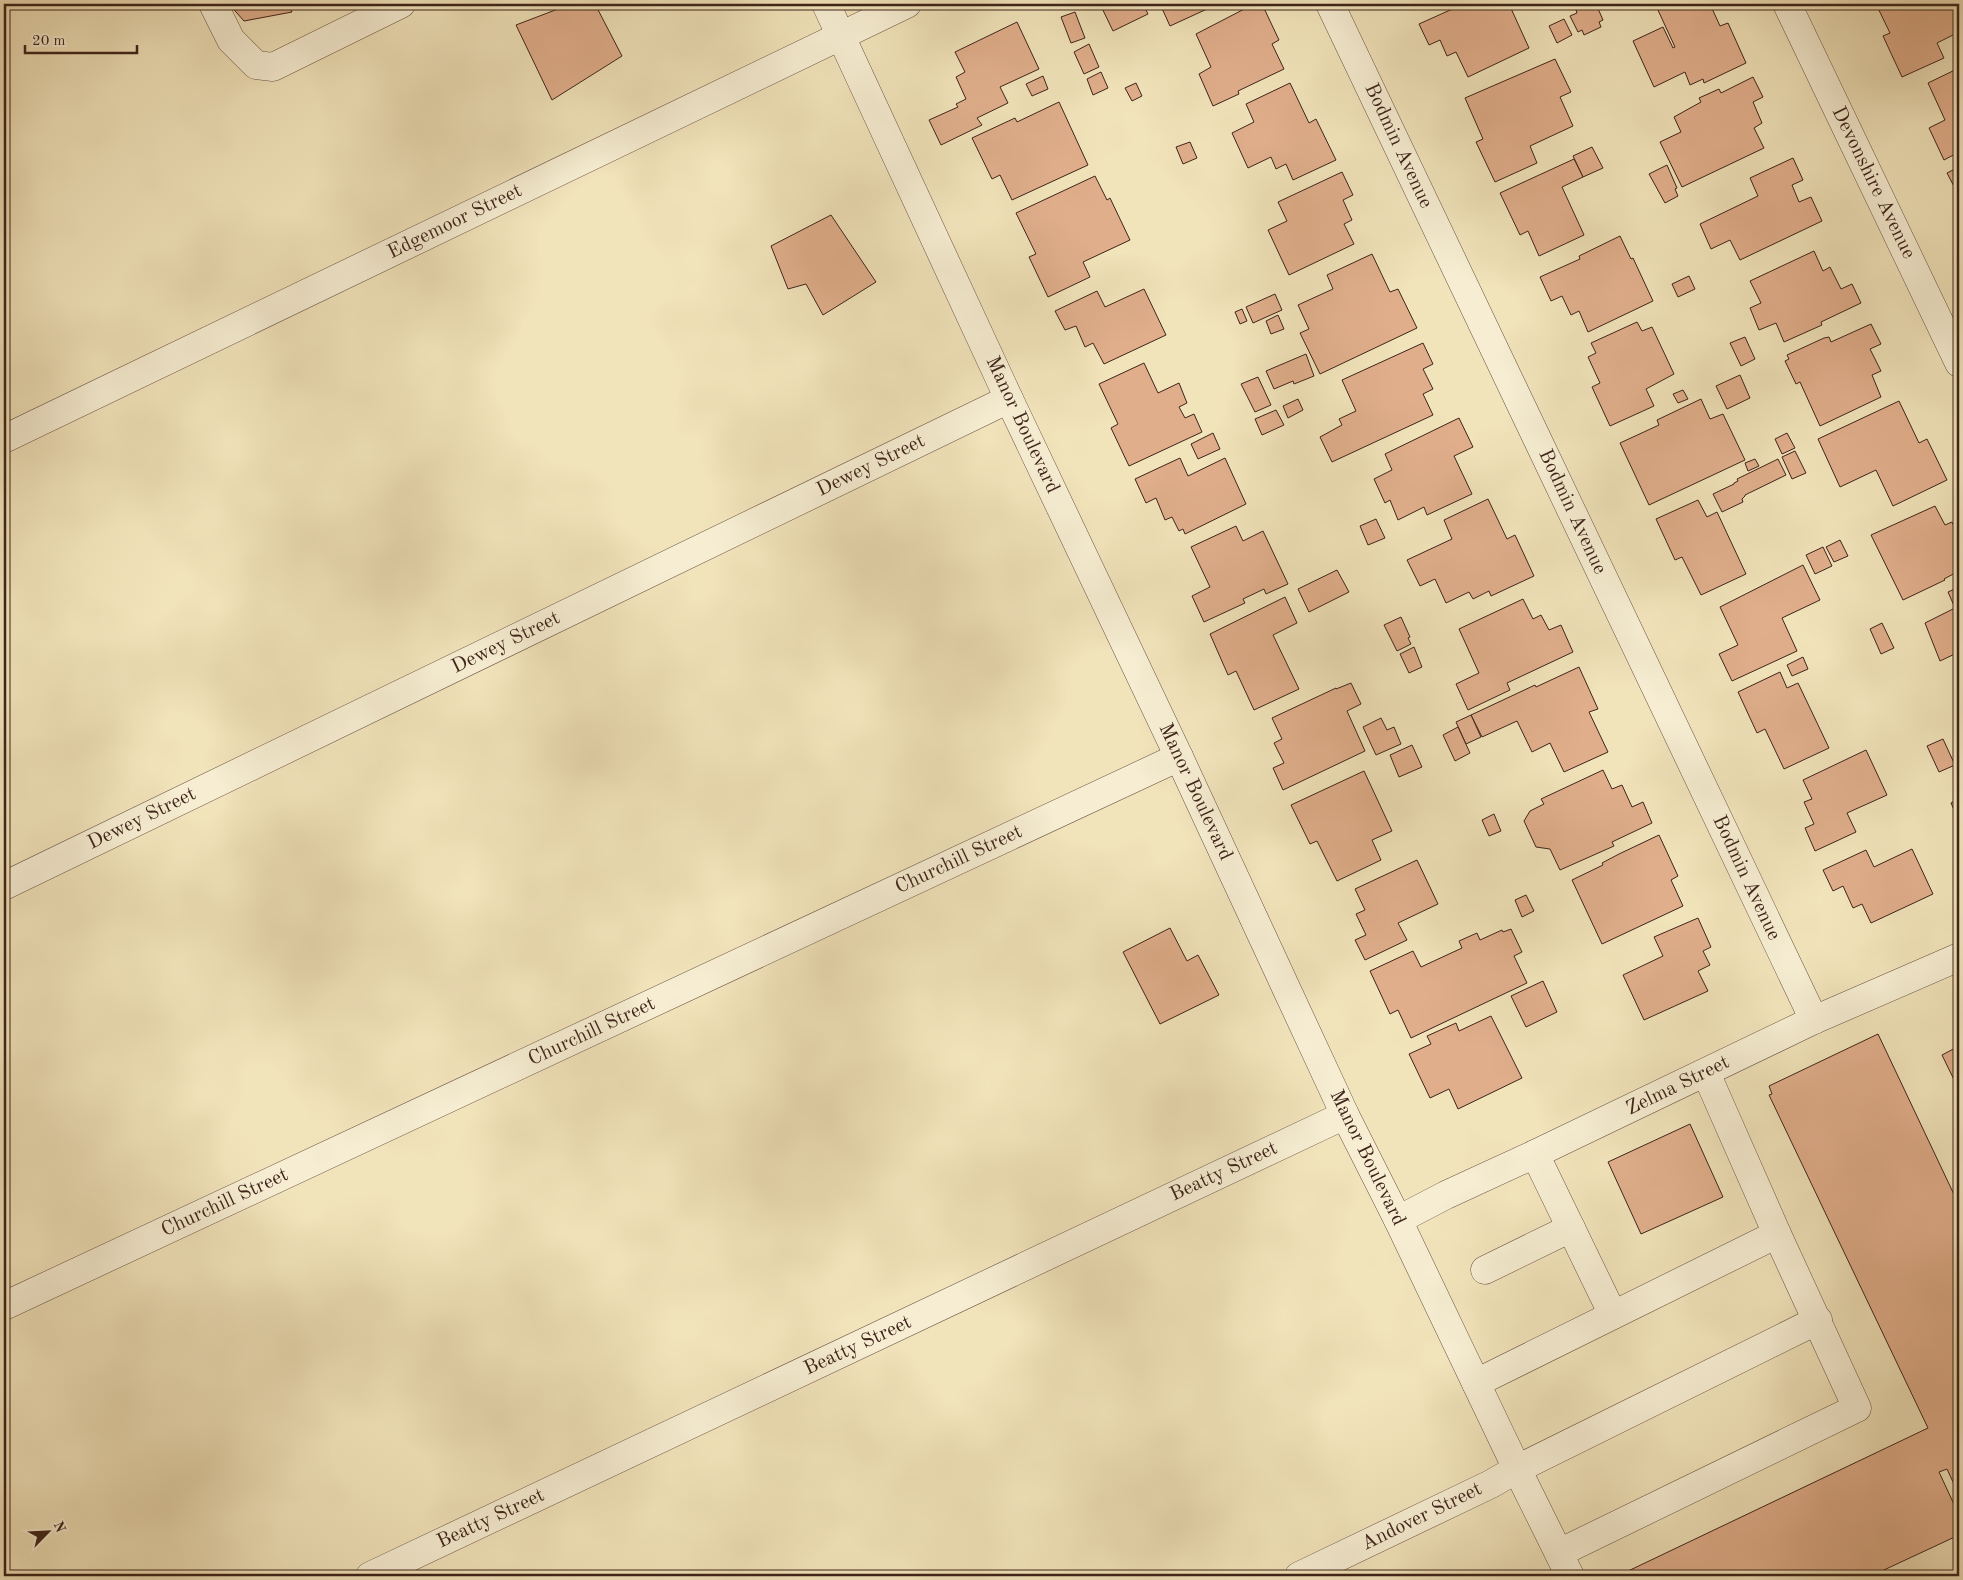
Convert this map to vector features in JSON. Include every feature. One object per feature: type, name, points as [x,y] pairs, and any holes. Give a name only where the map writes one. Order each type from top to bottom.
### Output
[{"type":"street","points":[[214,4],[231,40],[256,65],[273,67],[400,4]]},
{"type":"street","name":"Manor Boulevard","points":[[826,4],[1344,1114],[1398,1220],[1517,1469],[1565,1564]]},
{"type":"street","name":"Edgemoor Street","points":[[4,439],[907,4]]},
{"type":"street","name":"Bodmin Avenue","points":[[1330,4],[1814,1020]]},
{"type":"street","name":"Devonshire Avenue","points":[[1787,4],[1959,363]]},
{"type":"street","name":"Dewey Street","points":[[4,886],[1009,399]]},
{"type":"street","name":"Churchill Street","points":[[4,1306],[1179,757]]},
{"type":"street","name":"Zelma Street","points":[[1398,1220],[1446,1195],[1814,1020],[1959,957]]},
{"type":"street","points":[[1565,1564],[1857,1408],[1777,1234],[1706,1072]]},
{"type":"street","name":"Beatty Street","points":[[370,1576],[1344,1114]]},
{"type":"street","points":[[1535,1154],[1613,1315]]},
{"type":"street","points":[[1485,1270],[1571,1228]]},
{"type":"street","points":[[1476,1383],[1777,1234]]},
{"type":"street","name":"Andover Street","points":[[1299,1576],[1491,1484],[1517,1469],[1818,1320]]},
{"type":"building","points":[[229,4],[288,4],[292,12],[244,21]]},
{"type":"building","points":[[571,4],[595,4],[622,56],[552,100],[516,25]]},
{"type":"building","points":[[1100,4],[1143,4],[1148,14],[1113,31]]},
{"type":"building","points":[[1160,4],[1218,4],[1170,26]]},
{"type":"building","points":[[1254,4],[1262,4],[1279,40],[1272,44],[1284,69],[1238,91],[1239,94],[1213,106],[1199,74],[1211,67],[1196,34]]},
{"type":"building","points":[[1410,4],[1427,4],[1413,10]]},
{"type":"building","points":[[1458,4],[1509,4],[1529,48],[1468,77],[1456,52],[1447,56],[1440,40],[1429,45],[1419,24],[1459,6]]},
{"type":"building","points":[[1590,4],[1591,7],[1596,4],[1603,20],[1599,22],[1601,27],[1584,35],[1582,30],[1578,32],[1570,16],[1577,13],[1575,7]]},
{"type":"building","points":[[1666,4],[1710,4],[1720,26],[1728,23],[1746,63],[1704,83],[1703,79],[1690,85],[1685,72],[1654,87],[1633,41],[1663,27],[1673,48],[1675,47],[1657,8]]},
{"type":"building","points":[[1876,4],[1959,4],[1959,32],[1937,43],[1944,58],[1902,77],[1883,36],[1890,33]]},
{"type":"building","points":[[1075,12],[1085,38],[1071,43],[1061,17]]},
{"type":"building","points":[[1564,19],[1572,35],[1557,43],[1549,26]]},
{"type":"building","points":[[1017,22],[1039,69],[1000,87],[1008,103],[977,118],[982,125],[941,145],[929,120],[958,107],[956,104],[966,99],[956,77],[965,72],[955,52]]},
{"type":"building","points":[[1089,44],[1099,67],[1084,74],[1074,52]]},
{"type":"building","points":[[1555,59],[1571,92],[1560,97],[1573,126],[1530,146],[1537,163],[1495,182],[1476,142],[1483,139],[1465,98]]},
{"type":"building","points":[[1959,68],[1959,152],[1944,160],[1929,128],[1945,120],[1928,83]]},
{"type":"building","points":[[1101,72],[1108,88],[1093,95],[1087,79]]},
{"type":"building","points":[[1043,76],[1048,89],[1032,96],[1026,84]]},
{"type":"building","points":[[1753,77],[1763,97],[1753,102],[1762,123],[1754,128],[1764,148],[1682,187],[1660,142],[1681,132],[1674,117],[1701,102],[1699,98],[1719,89],[1721,93]]},
{"type":"building","points":[[1136,83],[1142,96],[1132,101],[1125,88]]},
{"type":"building","points":[[1290,83],[1309,123],[1316,119],[1336,160],[1293,180],[1286,164],[1276,169],[1271,157],[1248,168],[1232,133],[1254,122],[1246,104]]},
{"type":"building","points":[[1059,102],[1088,165],[1012,200],[1000,175],[992,179],[972,138],[1015,118],[1017,122]]},
{"type":"building","points":[[1190,142],[1197,158],[1183,164],[1176,147]]},
{"type":"building","points":[[1592,147],[1603,168],[1583,177],[1573,156]]},
{"type":"building","points":[[1793,158],[1803,180],[1792,185],[1799,202],[1811,197],[1822,221],[1740,260],[1730,240],[1711,249],[1700,224],[1758,196],[1750,178]]},
{"type":"building","points":[[1574,159],[1583,177],[1562,187],[1584,235],[1539,256],[1528,231],[1520,235],[1500,193]]},
{"type":"building","points":[[1667,165],[1677,188],[1675,189],[1678,196],[1665,203],[1649,174]]},
{"type":"building","points":[[1959,167],[1959,196],[1947,173]]},
{"type":"building","points":[[1342,172],[1353,195],[1343,200],[1352,220],[1344,224],[1354,244],[1289,275],[1268,230],[1287,221],[1278,202]]},
{"type":"building","points":[[1095,176],[1107,200],[1110,198],[1130,240],[1083,262],[1090,277],[1048,297],[1029,257],[1036,254],[1016,213]]},
{"type":"building","points":[[831,215],[876,282],[823,315],[806,284],[788,289],[771,246]]},
{"type":"building","points":[[1620,236],[1631,259],[1633,258],[1653,301],[1588,332],[1579,311],[1571,315],[1562,296],[1551,301],[1540,277],[1580,259],[1579,256]]},
{"type":"building","points":[[1814,251],[1823,271],[1830,267],[1841,289],[1852,284],[1861,303],[1821,322],[1822,325],[1784,342],[1776,323],[1759,330],[1750,308],[1761,303],[1750,281]]},
{"type":"building","points":[[1372,254],[1390,292],[1398,289],[1417,328],[1320,374],[1300,333],[1309,329],[1298,305],[1333,289],[1327,275]]},
{"type":"building","points":[[1689,276],[1695,289],[1678,297],[1672,284]]},
{"type":"building","points":[[1144,289],[1166,335],[1104,364],[1093,343],[1085,347],[1076,326],[1065,330],[1055,311],[1097,291],[1105,307]]},
{"type":"building","points":[[1275,294],[1282,310],[1253,323],[1246,307]]},
{"type":"building","points":[[1242,309],[1247,321],[1240,324],[1235,312]]},
{"type":"building","points":[[1278,315],[1284,329],[1271,334],[1266,321]]},
{"type":"building","points":[[1637,322],[1642,331],[1652,327],[1674,374],[1646,389],[1654,406],[1610,426],[1592,387],[1600,383],[1588,357],[1596,353],[1591,343]]},
{"type":"building","points":[[1871,324],[1881,344],[1870,349],[1881,371],[1872,375],[1881,397],[1820,426],[1800,382],[1796,384],[1785,361],[1789,359],[1787,355],[1824,338],[1829,337],[1831,342]]},
{"type":"building","points":[[1745,337],[1755,359],[1741,366],[1730,343]]},
{"type":"building","points":[[1423,343],[1433,364],[1423,369],[1433,389],[1423,394],[1433,415],[1332,462],[1320,437],[1342,425],[1339,419],[1356,411],[1342,380]]},
{"type":"building","points":[[1306,354],[1314,376],[1294,384],[1293,381],[1274,389],[1266,371]]},
{"type":"building","points":[[1144,363],[1158,393],[1179,383],[1187,403],[1179,407],[1185,418],[1194,414],[1202,432],[1129,466],[1111,428],[1118,424],[1099,384]]},
{"type":"building","points":[[1740,375],[1750,398],[1727,409],[1716,386]]},
{"type":"building","points":[[1258,377],[1271,405],[1255,412],[1241,384]]},
{"type":"building","points":[[1683,390],[1688,399],[1678,403],[1673,394]]},
{"type":"building","points":[[1298,399],[1303,410],[1288,418],[1283,406]]},
{"type":"building","points":[[1701,399],[1710,419],[1723,414],[1745,460],[1649,505],[1620,443],[1659,425],[1657,420]]},
{"type":"building","points":[[1899,401],[1919,443],[1927,439],[1947,480],[1893,506],[1876,470],[1840,487],[1818,439]]},
{"type":"building","points":[[1276,410],[1284,425],[1262,435],[1255,419]]},
{"type":"building","points":[[1459,418],[1473,447],[1454,456],[1472,494],[1427,515],[1424,507],[1398,520],[1390,500],[1385,503],[1374,479],[1392,470],[1385,454]]},
{"type":"building","points":[[1213,433],[1220,449],[1198,459],[1191,444]]},
{"type":"building","points":[[1787,433],[1795,448],[1782,454],[1775,439]]},
{"type":"building","points":[[1795,451],[1806,473],[1792,479],[1782,457]]},
{"type":"building","points":[[1180,458],[1188,476],[1225,458],[1246,504],[1185,534],[1183,529],[1179,531],[1172,517],[1165,520],[1156,498],[1146,503],[1135,479]]},
{"type":"building","points":[[1755,459],[1759,466],[1748,471],[1745,463]]},
{"type":"building","points":[[1778,459],[1786,475],[1745,495],[1742,499],[1743,502],[1722,512],[1713,494],[1734,484],[1738,481],[1737,479]]},
{"type":"building","points":[[1488,499],[1507,539],[1515,535],[1534,576],[1491,596],[1489,591],[1473,599],[1469,592],[1446,603],[1435,579],[1420,586],[1407,560],[1452,539],[1444,520]]},
{"type":"building","points":[[1698,500],[1707,517],[1717,512],[1746,574],[1701,595],[1682,557],[1675,560],[1656,519]]},
{"type":"building","points":[[1935,506],[1945,525],[1952,522],[1959,538],[1959,571],[1945,580],[1903,600],[1871,535]]},
{"type":"building","points":[[1376,519],[1385,538],[1368,545],[1360,526]]},
{"type":"building","points":[[1236,526],[1243,541],[1263,531],[1288,584],[1266,594],[1264,589],[1243,599],[1245,603],[1204,622],[1192,596],[1210,587],[1191,547]]},
{"type":"building","points":[[1840,540],[1848,556],[1834,562],[1826,547]]},
{"type":"building","points":[[1823,547],[1832,566],[1815,574],[1806,555]]},
{"type":"building","points":[[1803,565],[1820,600],[1782,618],[1797,651],[1732,681],[1719,654],[1738,645],[1720,607]]},
{"type":"building","points":[[1337,570],[1349,592],[1309,612],[1298,589]]},
{"type":"building","points":[[1959,587],[1959,652],[1940,661],[1925,623],[1955,608],[1948,592]]},
{"type":"building","points":[[1285,597],[1297,623],[1273,635],[1299,689],[1254,710],[1236,671],[1228,675],[1210,634]]},
{"type":"building","points":[[1523,599],[1533,619],[1541,615],[1549,630],[1561,625],[1573,652],[1507,683],[1510,690],[1468,710],[1456,684],[1479,673],[1459,629]]},
{"type":"building","points":[[1401,617],[1411,644],[1397,651],[1384,625]]},
{"type":"building","points":[[1882,623],[1894,648],[1881,654],[1870,629]]},
{"type":"building","points":[[1414,647],[1422,667],[1409,673],[1400,654]]},
{"type":"building","points":[[1803,657],[1808,669],[1792,676],[1787,665]]},
{"type":"building","points":[[1579,667],[1598,709],[1589,712],[1608,752],[1564,772],[1550,743],[1532,752],[1517,721],[1482,737],[1471,715]]},
{"type":"building","points":[[1780,672],[1787,688],[1798,683],[1829,748],[1784,769],[1765,729],[1757,733],[1738,692]]},
{"type":"building","points":[[1351,683],[1361,704],[1347,711],[1365,751],[1283,790],[1273,768],[1284,763],[1274,743],[1282,739],[1272,718],[1336,688]]},
{"type":"building","points":[[1959,705],[1959,719],[1954,707]]},
{"type":"building","points":[[1471,715],[1481,737],[1466,744],[1456,722]]},
{"type":"building","points":[[1381,718],[1387,730],[1394,727],[1401,744],[1376,755],[1363,727]]},
{"type":"building","points":[[1458,727],[1470,753],[1455,761],[1443,735]]},
{"type":"building","points":[[1943,739],[1955,765],[1939,772],[1927,746]]},
{"type":"building","points":[[1412,745],[1422,767],[1399,777],[1390,755]]},
{"type":"building","points":[[1866,750],[1887,795],[1847,813],[1856,832],[1815,851],[1805,828],[1814,824],[1804,802],[1812,799],[1803,780]]},
{"type":"building","points":[[1603,770],[1612,789],[1622,785],[1632,807],[1643,802],[1652,823],[1612,842],[1614,846],[1560,870],[1550,849],[1536,847],[1524,821],[1530,811],[1544,804],[1541,799]]},
{"type":"building","points":[[1364,771],[1392,831],[1372,840],[1381,860],[1337,881],[1317,841],[1310,844],[1291,805]]},
{"type":"building","points":[[1959,799],[1959,821],[1951,803]]},
{"type":"building","points":[[1494,814],[1501,831],[1489,836],[1482,820]]},
{"type":"building","points":[[1659,835],[1678,876],[1671,880],[1683,906],[1602,944],[1572,880],[1603,865],[1602,863],[1619,854]]},
{"type":"building","points":[[1912,849],[1933,894],[1871,923],[1862,904],[1853,908],[1843,886],[1833,891],[1823,870],[1866,850],[1874,867]]},
{"type":"building","points":[[1417,860],[1438,904],[1398,923],[1407,940],[1365,960],[1355,940],[1366,935],[1356,914],[1365,910],[1355,889]]},
{"type":"building","points":[[1526,895],[1534,911],[1522,917],[1515,900]]},
{"type":"building","points":[[1698,918],[1711,947],[1703,951],[1710,965],[1698,971],[1708,991],[1644,1020],[1623,975],[1663,956],[1654,937]]},
{"type":"building","points":[[1170,928],[1187,961],[1198,955],[1219,995],[1160,1024],[1123,952]]},
{"type":"building","points":[[1511,929],[1522,952],[1514,956],[1527,983],[1411,1038],[1398,1010],[1390,1014],[1370,971],[1413,951],[1421,967],[1462,948],[1459,941],[1477,933],[1480,940],[1502,930],[1503,932]]},
{"type":"building","points":[[1543,981],[1557,1012],[1526,1027],[1511,996]]},
{"type":"building","points":[[1491,1016],[1522,1078],[1458,1109],[1449,1089],[1430,1098],[1409,1054],[1431,1044],[1427,1036],[1456,1023],[1459,1031]]},
{"type":"building","points":[[1878,1034],[1959,1205],[1959,1495],[1947,1469],[1939,1472],[1959,1515],[1959,1535],[1871,1576],[1628,1576],[1626,1572],[1928,1428],[1769,1095],[1772,1094],[1769,1086]]},
{"type":"building","points":[[1959,1046],[1959,1090],[1942,1055]]},
{"type":"building","points":[[1690,1124],[1723,1197],[1641,1234],[1608,1162]]}]
